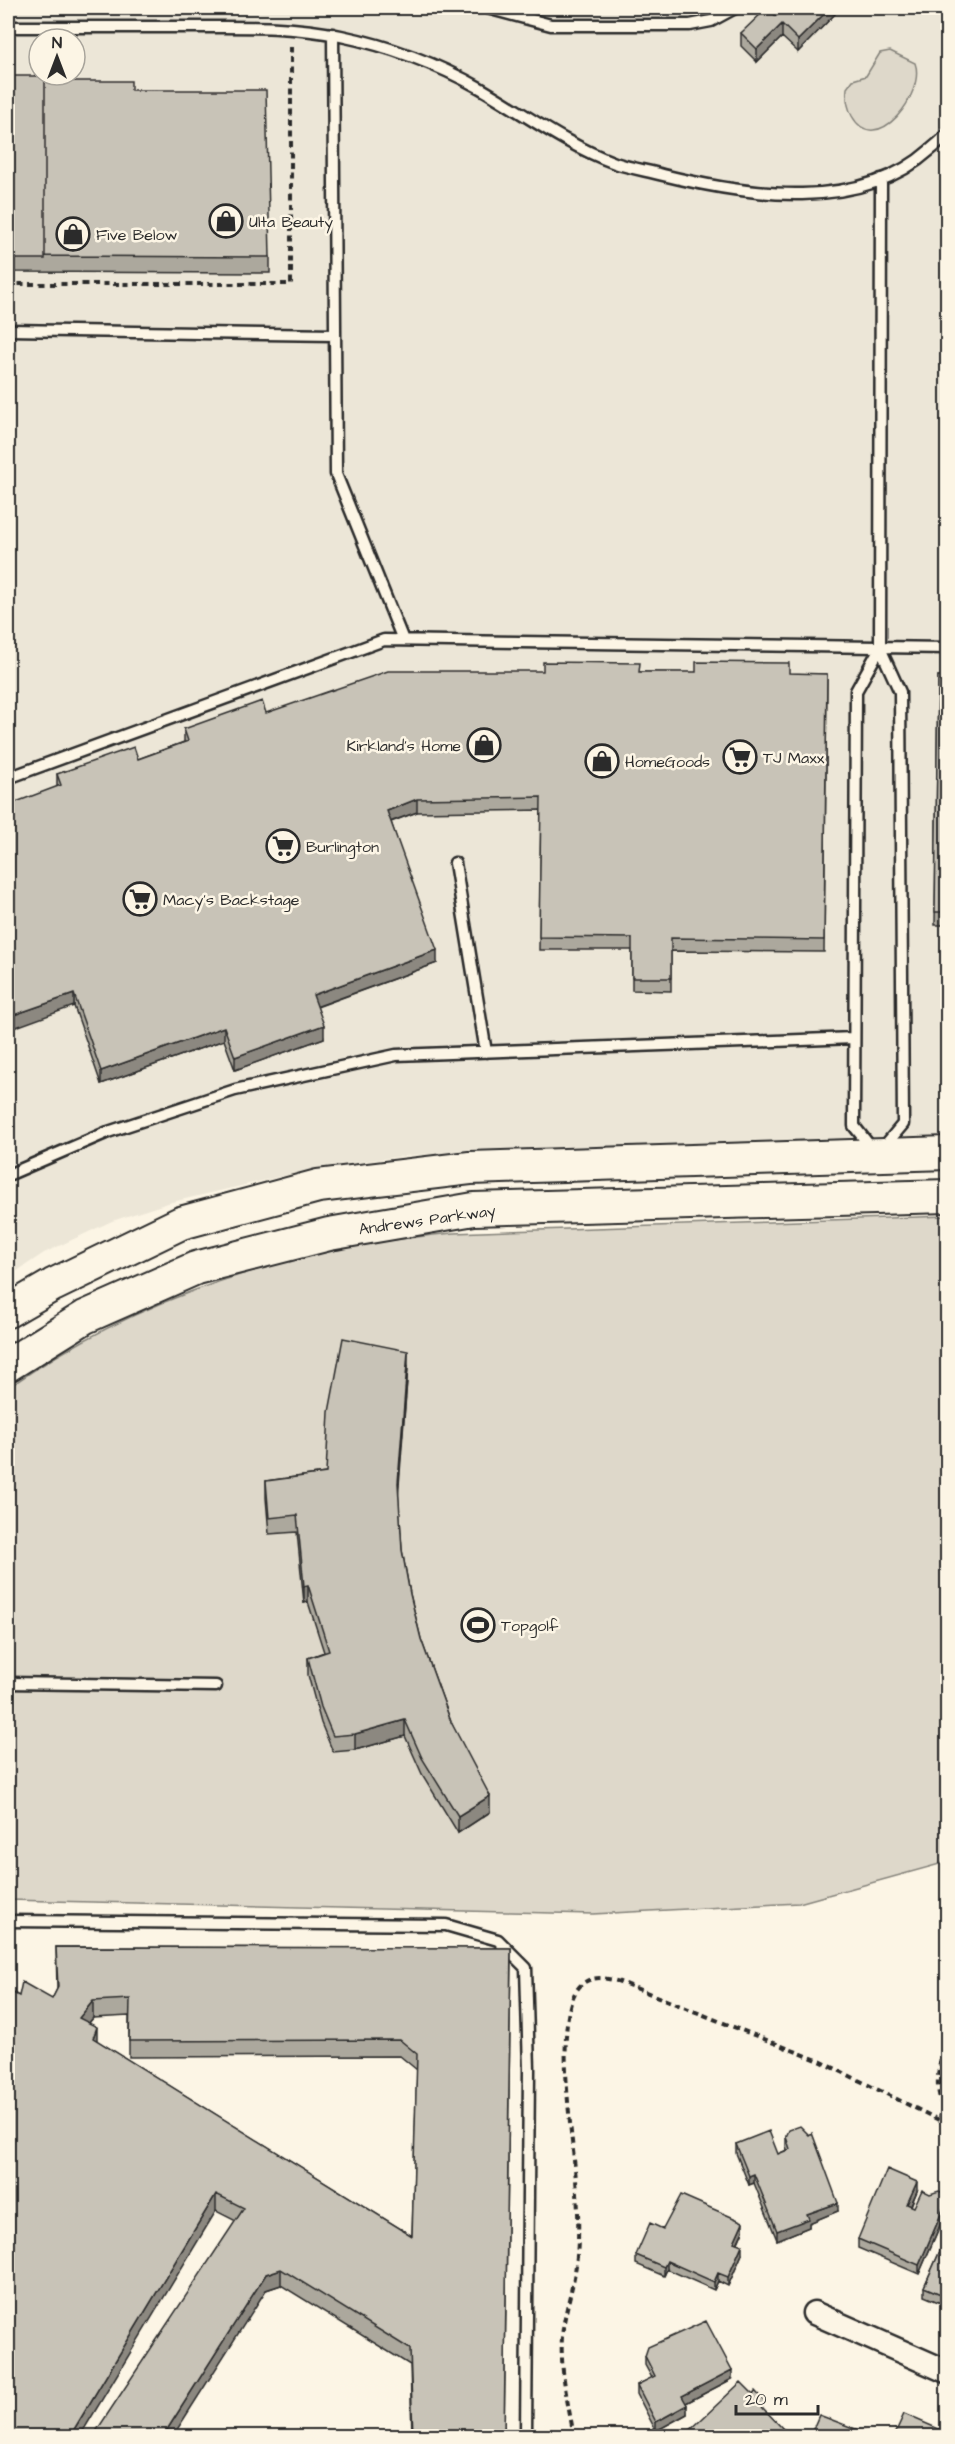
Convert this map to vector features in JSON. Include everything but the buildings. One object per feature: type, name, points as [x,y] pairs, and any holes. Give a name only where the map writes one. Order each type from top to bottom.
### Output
[{"type":"street","points":[[8,1311],[52,1285],[181,1223],[318,1186],[471,1168],[948,1153]]},
{"type":"street","points":[[876,1198],[877,1155]]},
{"type":"street","name":"Andrews Parkway","points":[[12,1351],[196,1268],[329,1233],[474,1209],[948,1196]]},
{"type":"street","points":[[814,2313],[948,2372]]},
{"type":"lane","points":[[487,8],[551,25],[690,25],[711,21],[735,8]]},
{"type":"lane","points":[[8,27],[291,28],[333,34],[377,45],[442,69],[481,89],[551,134],[616,163],[711,187],[773,193],[833,192],[881,179],[915,164],[948,133]]},
{"type":"lane","points":[[333,34],[336,474],[403,640]]},
{"type":"lane","points":[[880,648],[856,691],[854,1126],[877,1155],[903,1124],[900,692],[880,648],[881,179]]},
{"type":"lane","points":[[8,330],[335,334]]},
{"type":"lane","points":[[8,778],[384,640],[948,648]]},
{"type":"lane","points":[[455,863],[486,1052]]},
{"type":"lane","points":[[8,1175],[108,1132],[235,1090],[396,1055],[854,1038]]},
{"type":"lane","points":[[8,1683],[216,1686]]},
{"type":"lane","points":[[8,1921],[446,1925],[498,1940],[526,1968],[529,2069],[526,2436]]},
{"type":"path","points":[[8,284],[291,284],[291,28]]},
{"type":"path","points":[[573,2436],[562,2356],[562,2337],[576,2264],[577,2208],[567,2114],[567,2023],[575,1991],[584,1982],[591,1978],[603,1978],[623,1983],[822,2062],[948,2125]]},
{"type":"path","points":[[939,2120],[943,2110],[938,2089],[939,2073],[942,2053],[948,2040]]},
{"type":"shaded area","points":[[8,8],[947,8],[947,1135],[412,1155],[322,1167],[168,1203],[112,1221],[44,1253],[8,1277]]},
{"type":"shaded area","points":[[890,51],[915,63],[916,76],[913,90],[897,117],[885,126],[874,130],[862,127],[852,116],[848,106],[847,88],[853,80],[866,76],[880,53]]},
{"type":"shaded area","name":"Topgolf","points":[[947,1216],[947,1862],[799,1903],[593,1914],[8,1900],[8,1388],[58,1356],[110,1327],[164,1302],[220,1281],[335,1250],[453,1233]]},
{"type":"place","name":"Ulta Beauty","points":[[226,221]]},
{"type":"place","name":"Five Below","points":[[73,234]]},
{"type":"place","name":"Kirkland's Home","points":[[484,745]]},
{"type":"place","name":"TJ Maxx","points":[[740,757]]},
{"type":"place","name":"HomeGoods","points":[[602,761]]},
{"type":"place","name":"Burlington","points":[[283,846]]},
{"type":"place","name":"Macy's Backstage","points":[[140,899]]},
{"type":"place","name":"Topgolf","points":[[478,1625]]}]
